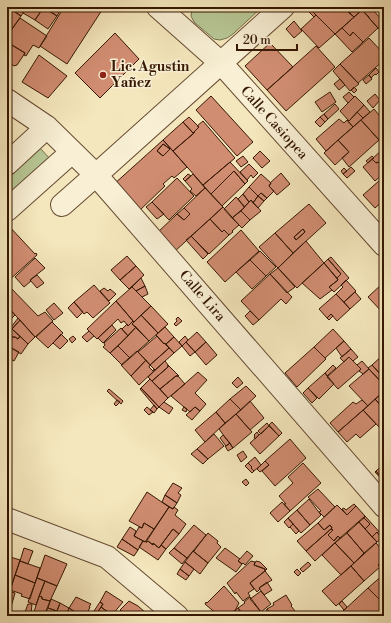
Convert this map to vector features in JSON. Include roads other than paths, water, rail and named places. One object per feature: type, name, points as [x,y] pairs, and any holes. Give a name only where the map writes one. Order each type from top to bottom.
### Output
[{"type":"street","name":"Calle Casiopea","points":[[160,7],[221,63],[384,245]]},
{"type":"street","points":[[62,205],[283,7]]},
{"type":"street","name":"Calle Lira","points":[[7,100],[47,127],[96,175],[384,506]]},
{"type":"street","points":[[7,164],[47,127]]},
{"type":"street","points":[[7,210],[72,152]]},
{"type":"street","points":[[7,519],[106,557],[177,616]]},
{"type":"place","name":"Lic. Agustin Yañez","points":[[103,75]]}]
